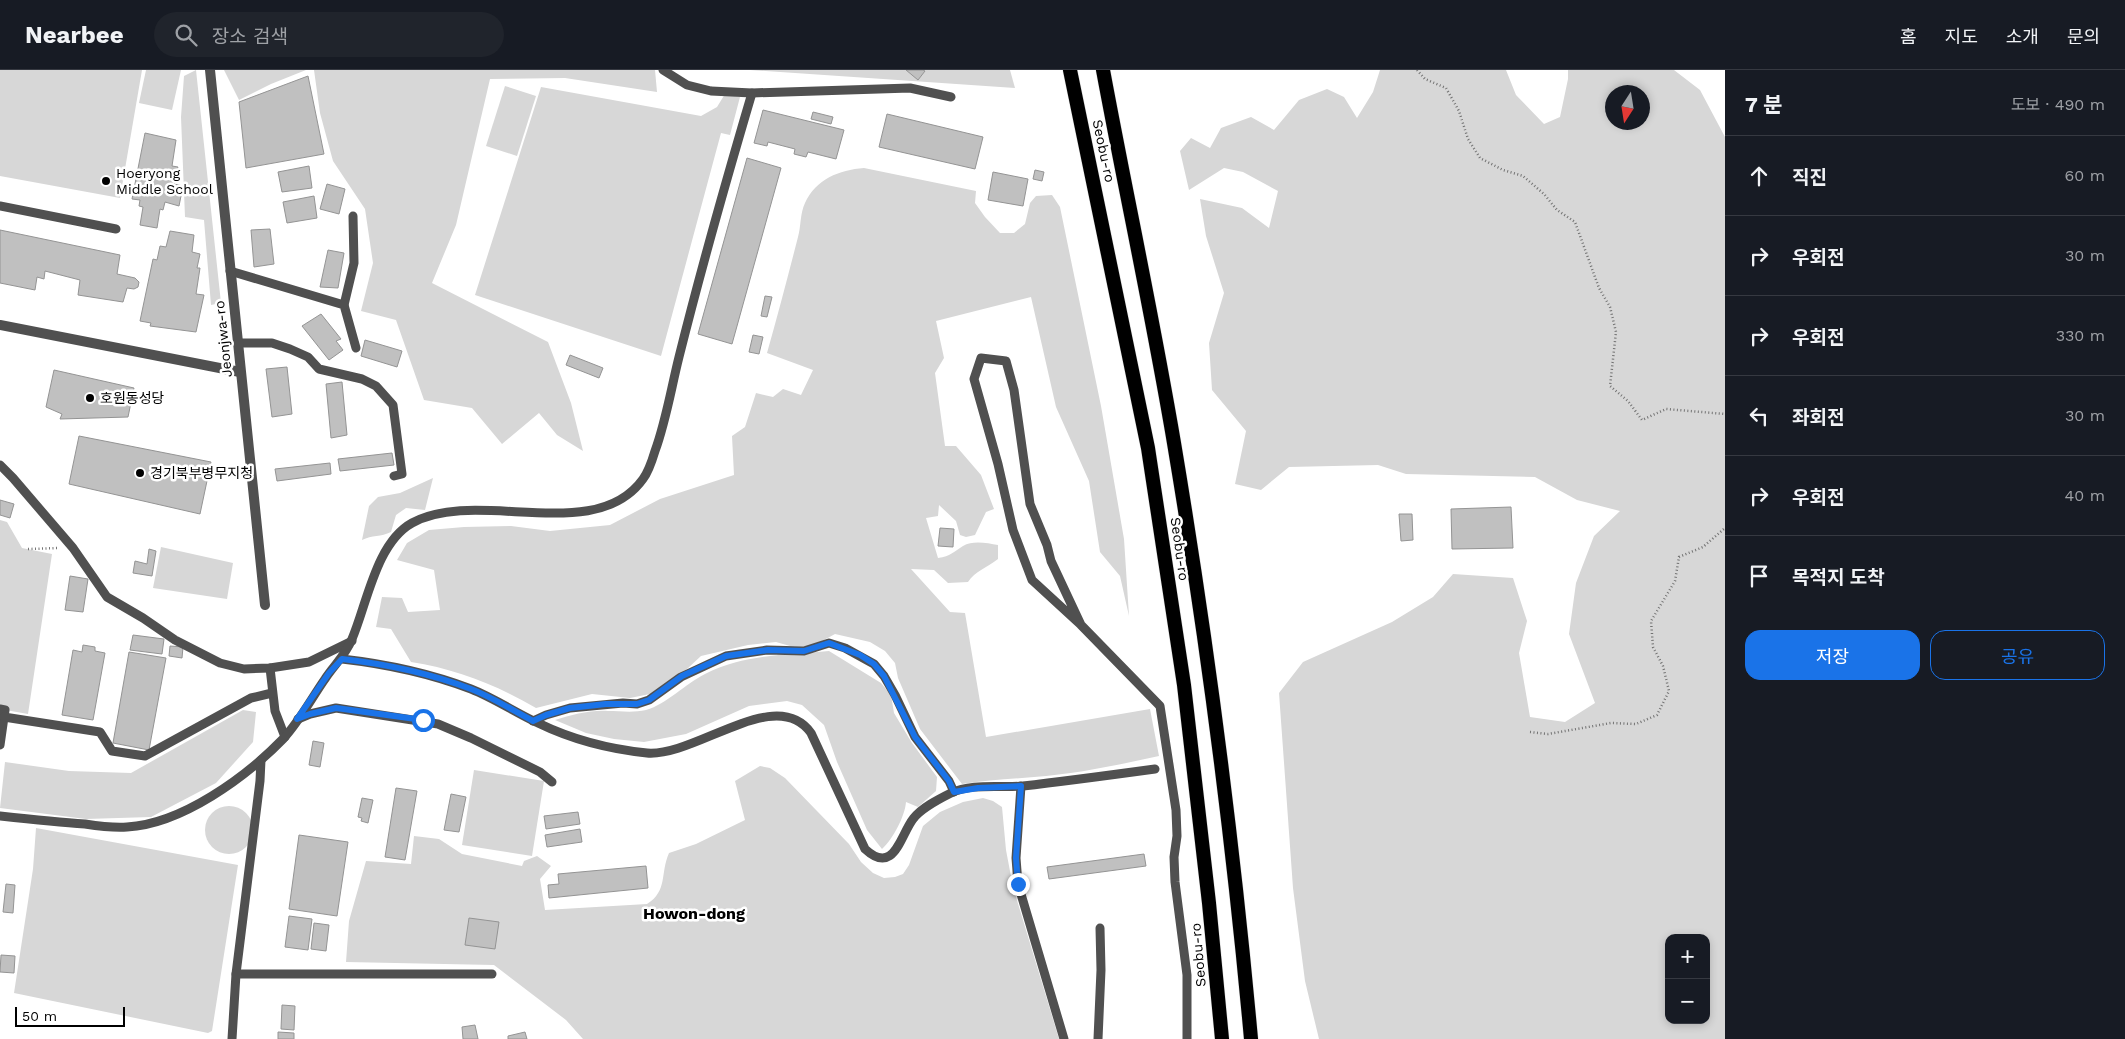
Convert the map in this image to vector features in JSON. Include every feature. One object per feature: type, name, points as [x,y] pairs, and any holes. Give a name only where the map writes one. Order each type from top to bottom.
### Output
[{"type":"highway","name":"Seobu-ro","points":[[1070,70],[1131,358],[1152,468],[1185,695],[1209,903],[1222,1039]]},
{"type":"highway","name":"Seobu-ro","points":[[1103,70],[1166,396],[1191,551],[1210,677],[1237,898],[1250,1039]]},
{"type":"street","name":"Jeonjwa-ro","points":[[210,70],[265,605]]},
{"type":"street","points":[[0,325],[240,372]]},
{"type":"lane","points":[[663,70],[687,85],[700,90],[752,93],[910,88],[951,97]]},
{"type":"lane","points":[[0,816],[126,828],[147,824],[196,804],[232,784],[285,737],[329,673],[342,659],[352,641],[382,558],[394,536],[412,523],[441,514],[468,510],[563,514],[595,509],[624,497],[645,478],[663,428],[706,252],[752,93]]},
{"type":"lane","points":[[0,206],[116,229]]},
{"type":"lane","points":[[352,216],[354,263],[344,305],[356,348]]},
{"type":"lane","points":[[230,271],[344,305]]},
{"type":"lane","points":[[237,343],[272,343],[308,356],[319,369],[362,379],[376,386],[394,405],[402,474],[394,476]]},
{"type":"lane","points":[[1081,625],[1051,561],[1047,545],[1030,504],[1014,390],[1006,362],[981,358],[974,379],[998,464],[1013,530],[1032,580],[1081,625],[1160,706],[1176,810],[1175,882],[1187,975],[1187,1039]]},
{"type":"lane","points":[[0,465],[14,478],[73,548],[107,597],[144,618],[175,640],[220,663],[244,669],[270,668],[309,662],[352,641]]},
{"type":"lane","points":[[533,721],[570,708],[606,704],[637,704],[649,700],[682,676],[726,656],[775,650],[804,651],[829,643],[860,655],[874,664],[884,676],[915,737],[949,781],[954,792]]},
{"type":"lane","points":[[342,659],[380,664],[472,689],[533,721],[589,744],[626,751],[652,753],[673,751],[751,719],[778,715],[789,716],[805,724],[811,733],[865,849],[871,855],[884,858],[891,856],[896,850],[913,819],[922,811],[954,792],[1155,770]]},
{"type":"lane","points":[[270,668],[275,711],[285,737]]},
{"type":"lane","points":[[0,745],[2,713],[100,732],[112,751],[144,756],[250,698],[272,693]]},
{"type":"lane","points":[[297,719],[336,708],[438,724],[540,772],[552,782]]},
{"type":"lane","points":[[232,1039],[236,974],[259,791],[261,760]]},
{"type":"lane","points":[[1021,786],[1016,858],[1018,884],[1064,1039]]},
{"type":"lane","points":[[1098,1039],[1101,970],[1100,928]]},
{"type":"lane","points":[[236,974],[492,974]]},
{"type":"path","points":[[1417,70],[1425,79],[1446,88],[1459,111],[1468,139],[1480,158],[1503,170],[1524,176],[1544,194],[1556,210],[1575,222],[1599,288],[1610,307],[1616,332],[1610,386],[1628,401],[1642,420],[1666,409],[1725,414]]},
{"type":"path","points":[[1530,732],[1548,734],[1611,723],[1636,724],[1658,715],[1669,691],[1663,666],[1653,647],[1651,621],[1675,581],[1679,557],[1703,547],[1725,528]]},
{"type":"path","points":[[28,549],[73,548]]},
{"type":"shaded area","points":[[0,70],[142,70],[120,198],[0,176]]},
{"type":"shaded area","points":[[146,70],[181,70],[172,110],[139,103]]},
{"type":"shaded area","points":[[196,70],[221,303],[211,305],[204,220],[185,217],[181,117],[184,76]]},
{"type":"shaded area","points":[[224,70],[306,70],[271,84],[239,100]]},
{"type":"shaded area","points":[[314,70],[655,70],[657,92],[565,78],[490,79],[456,225],[432,283],[548,342],[571,403],[583,451],[557,435],[539,413],[502,444],[472,408],[424,400],[396,320],[361,311],[373,263],[365,209],[333,161],[320,113]]},
{"type":"shaded area","points":[[750,70],[1010,70],[1015,88]]},
{"type":"shaded area","points":[[1380,70],[1506,70],[1516,95],[1544,124],[1560,117],[1568,79],[1568,70],[1674,70],[1700,90],[1725,137],[1725,1039],[1319,1039],[1305,981],[1293,888],[1279,693],[1303,662],[1392,622],[1433,597],[1453,574],[1513,578],[1527,621],[1519,653],[1530,717],[1565,722],[1595,703],[1569,634],[1576,583],[1594,536],[1620,511],[1577,500],[1535,477],[1406,474],[1378,465],[1289,467],[1261,490],[1235,484],[1246,431],[1212,390],[1209,343],[1224,293],[1206,236],[1200,199],[1242,208],[1269,228],[1278,191],[1243,172],[1224,168],[1189,190],[1180,151],[1191,138],[1210,148],[1221,128],[1251,117],[1274,130],[1299,100],[1327,89],[1344,97],[1357,118],[1373,92]]},
{"type":"shaded area","points":[[505,86],[536,96],[517,156],[486,146]]},
{"type":"shaded area","points":[[541,87],[701,116],[717,107],[725,94],[740,97],[730,135],[721,133],[661,356],[475,295]]},
{"type":"shaded area","points":[[864,168],[976,191],[975,203],[1000,233],[1014,233],[1025,224],[1030,203],[1036,196],[1052,195],[1060,207],[1101,406],[1124,539],[1129,616],[1120,576],[1100,552],[1089,481],[1056,407],[1031,297],[936,321],[944,358],[935,373],[945,446],[956,446],[981,475],[994,509],[986,512],[975,535],[966,537],[960,535],[956,521],[939,505],[938,516],[926,518],[938,558],[949,555],[967,544],[980,542],[998,545],[998,559],[978,572],[968,582],[948,583],[934,570],[911,569],[950,612],[965,613],[986,737],[1150,709],[1159,756],[1065,774],[962,784],[920,729],[898,678],[895,663],[885,651],[870,642],[835,634],[811,647],[790,646],[776,642],[748,645],[701,656],[687,669],[650,694],[630,698],[592,694],[536,708],[476,679],[444,669],[411,662],[391,629],[376,627],[382,597],[402,598],[408,612],[440,610],[434,570],[397,560],[407,543],[429,530],[511,526],[550,531],[610,525],[660,499],[734,475],[732,436],[745,427],[756,393],[773,397],[783,389],[801,395],[813,370],[767,353],[798,237],[805,203],[815,188],[829,177],[846,171]]},
{"type":"shaded area","points":[[433,478],[425,510],[406,508],[396,515],[391,532],[362,540],[369,506],[378,497],[400,493]]},
{"type":"shaded area","points":[[0,520],[7,522],[22,548],[52,554],[28,714],[0,709]]},
{"type":"shaded area","points":[[161,547],[233,563],[227,599],[153,588]]},
{"type":"shaded area","points":[[829,651],[881,683],[891,695],[894,713],[912,743],[937,777],[936,791],[918,807],[906,802],[898,827],[882,849],[867,830],[837,762],[824,725],[802,705],[787,701],[749,706],[686,734],[644,742],[614,739],[586,733],[555,720],[594,711],[631,712],[646,710],[669,699],[690,683],[720,667],[766,656]]},
{"type":"shaded area","points":[[243,710],[256,712],[253,742],[216,783],[151,817],[86,819],[0,808],[5,762],[69,771],[131,773]]},
{"type":"shaded area","points":[[760,766],[770,768],[785,778],[849,844],[861,862],[873,873],[884,878],[903,874],[909,865],[923,826],[940,812],[963,802],[983,798],[993,801],[1002,807],[1006,850],[1013,887],[1059,1039],[583,1039],[566,1020],[494,965],[346,962],[349,921],[366,861],[411,864],[414,836],[439,839],[462,854],[522,866],[524,861],[537,856],[551,866],[540,879],[545,910],[647,904],[654,899],[661,887],[669,853],[696,844],[745,820],[735,781]]},
{"type":"shaded area","points":[[474,770],[544,781],[532,856],[462,845]]},
{"type":"shaded area","points":[[224,806],[234,806],[246,813],[253,825],[253,835],[246,847],[234,854],[224,854],[216,850],[209,843],[205,835],[205,825],[209,817],[216,810]]},
{"type":"shaded area","points":[[36,828],[238,865],[212,1031],[208,1033],[14,993],[33,869]]},
{"type":"building","points":[[906,70],[923,70],[925,71],[918,80]]},
{"type":"building","points":[[308,76],[324,154],[246,168],[239,102]]},
{"type":"building","points":[[763,110],[844,130],[836,159],[808,152],[806,157],[794,154],[795,149],[768,142],[767,146],[754,143]]},
{"type":"building","points":[[813,112],[833,117],[831,124],[811,119]]},
{"type":"building","points":[[887,114],[983,137],[975,169],[879,147]]},
{"type":"building","points":[[145,133],[176,140],[172,166],[178,167],[174,184],[183,186],[179,206],[165,202],[163,210],[160,209],[157,228],[140,225],[143,207],[139,206],[140,200],[132,199]]},
{"type":"building","points":[[747,158],[781,168],[732,344],[698,334]]},
{"type":"building","points":[[309,166],[312,188],[282,192],[278,172]]},
{"type":"building","points":[[1035,170],[1044,172],[1042,181],[1033,179]]},
{"type":"building","points":[[993,172],[1028,179],[1023,206],[988,200]]},
{"type":"building","points":[[327,184],[345,189],[339,214],[320,209]]},
{"type":"building","points":[[314,196],[317,218],[287,223],[283,202]]},
{"type":"building","points":[[270,229],[274,264],[254,267],[251,230]]},
{"type":"building","points":[[0,230],[120,255],[117,274],[135,278],[139,282],[138,287],[134,289],[127,288],[123,302],[78,295],[80,280],[45,271],[44,279],[37,277],[35,290],[0,283]]},
{"type":"building","points":[[170,231],[194,235],[192,252],[200,254],[197,268],[200,268],[196,294],[204,295],[196,332],[150,326],[151,323],[140,321],[153,259],[157,260],[160,246],[166,247]]},
{"type":"building","points":[[328,250],[344,253],[338,288],[320,287]]},
{"type":"building","points":[[765,296],[772,297],[767,317],[761,316]]},
{"type":"building","points":[[321,314],[341,339],[336,341],[343,350],[329,360],[302,326]]},
{"type":"building","points":[[753,335],[763,337],[759,354],[749,352]]},
{"type":"building","points":[[365,340],[402,351],[397,367],[361,356]]},
{"type":"building","points":[[570,355],[603,368],[599,378],[566,365]]},
{"type":"building","points":[[287,367],[292,414],[272,417],[266,369]]},
{"type":"building","name":"호원동성당","points":[[54,370],[134,388],[128,417],[60,419],[62,414],[46,407]]},
{"type":"building","points":[[342,382],[347,435],[331,438],[326,384]]},
{"type":"building","name":"경기북부병무지청","points":[[79,436],[211,462],[200,514],[69,484]]},
{"type":"building","points":[[392,453],[394,465],[340,471],[338,459]]},
{"type":"building","points":[[330,463],[331,474],[277,481],[275,469]]},
{"type":"building","points":[[0,500],[14,504],[10,518],[0,515]]},
{"type":"building","points":[[1511,507],[1513,548],[1452,549],[1451,509]]},
{"type":"building","points":[[1399,514],[1412,514],[1413,540],[1401,541]]},
{"type":"building","points":[[940,528],[954,529],[953,547],[938,546]]},
{"type":"building","points":[[149,549],[156,551],[152,576],[133,573],[135,561],[147,564]]},
{"type":"building","points":[[70,576],[88,579],[83,612],[65,610]]},
{"type":"building","points":[[133,635],[164,639],[162,654],[130,650]]},
{"type":"building","points":[[83,645],[95,647],[95,651],[105,653],[93,720],[62,715],[73,650],[82,652]]},
{"type":"building","points":[[170,646],[183,647],[182,658],[169,656]]},
{"type":"building","points":[[129,652],[166,658],[149,750],[113,743]]},
{"type":"building","points":[[313,741],[324,743],[320,767],[309,765]]},
{"type":"building","points":[[396,788],[417,791],[405,860],[385,857]]},
{"type":"building","points":[[451,794],[466,797],[459,832],[444,830]]},
{"type":"building","points":[[362,798],[373,800],[368,823],[361,821],[362,818],[358,817]]},
{"type":"building","points":[[578,812],[580,824],[546,829],[544,816]]},
{"type":"building","points":[[580,829],[582,842],[547,847],[545,835]]},
{"type":"building","points":[[299,835],[348,842],[337,916],[289,909]]},
{"type":"building","points":[[1144,854],[1146,866],[1049,879],[1047,867]]},
{"type":"building","points":[[646,866],[648,888],[549,898],[548,885],[559,884],[558,874]]},
{"type":"building","points":[[6,884],[15,885],[13,913],[3,912]]},
{"type":"building","points":[[289,916],[312,919],[308,950],[285,947]]},
{"type":"building","points":[[469,918],[499,922],[495,949],[465,945]]},
{"type":"building","points":[[314,923],[329,925],[326,951],[311,949]]},
{"type":"building","points":[[1,955],[15,956],[14,973],[0,972]]},
{"type":"building","points":[[282,1005],[295,1006],[294,1030],[281,1029]]},
{"type":"building","points":[[475,1025],[478,1039],[463,1039],[462,1027]]},
{"type":"building","points":[[278,1032],[294,1033],[294,1039],[278,1039]]},
{"type":"building","points":[[525,1032],[527,1039],[508,1039],[508,1036]]},
{"type":"place","name":"Hoeryong Middle School","points":[[106,181]]},
{"type":"place","name":"호원동성당","points":[[90,398]]},
{"type":"place","name":"경기북부병무지청","points":[[140,473]]},
{"type":"district","name":"Howon-dong","points":[[694,913]]},
{"type":"route","points":[[423,720],[336,708],[297,719],[329,673],[342,659],[406,669],[472,689],[533,721],[570,708],[589,705],[637,704],[649,700],[682,676],[726,656],[782,649],[804,651],[829,643],[845,648],[874,664],[884,676],[915,737],[949,781],[954,792],[978,788],[1021,786],[1016,858],[1018,884]]}]
